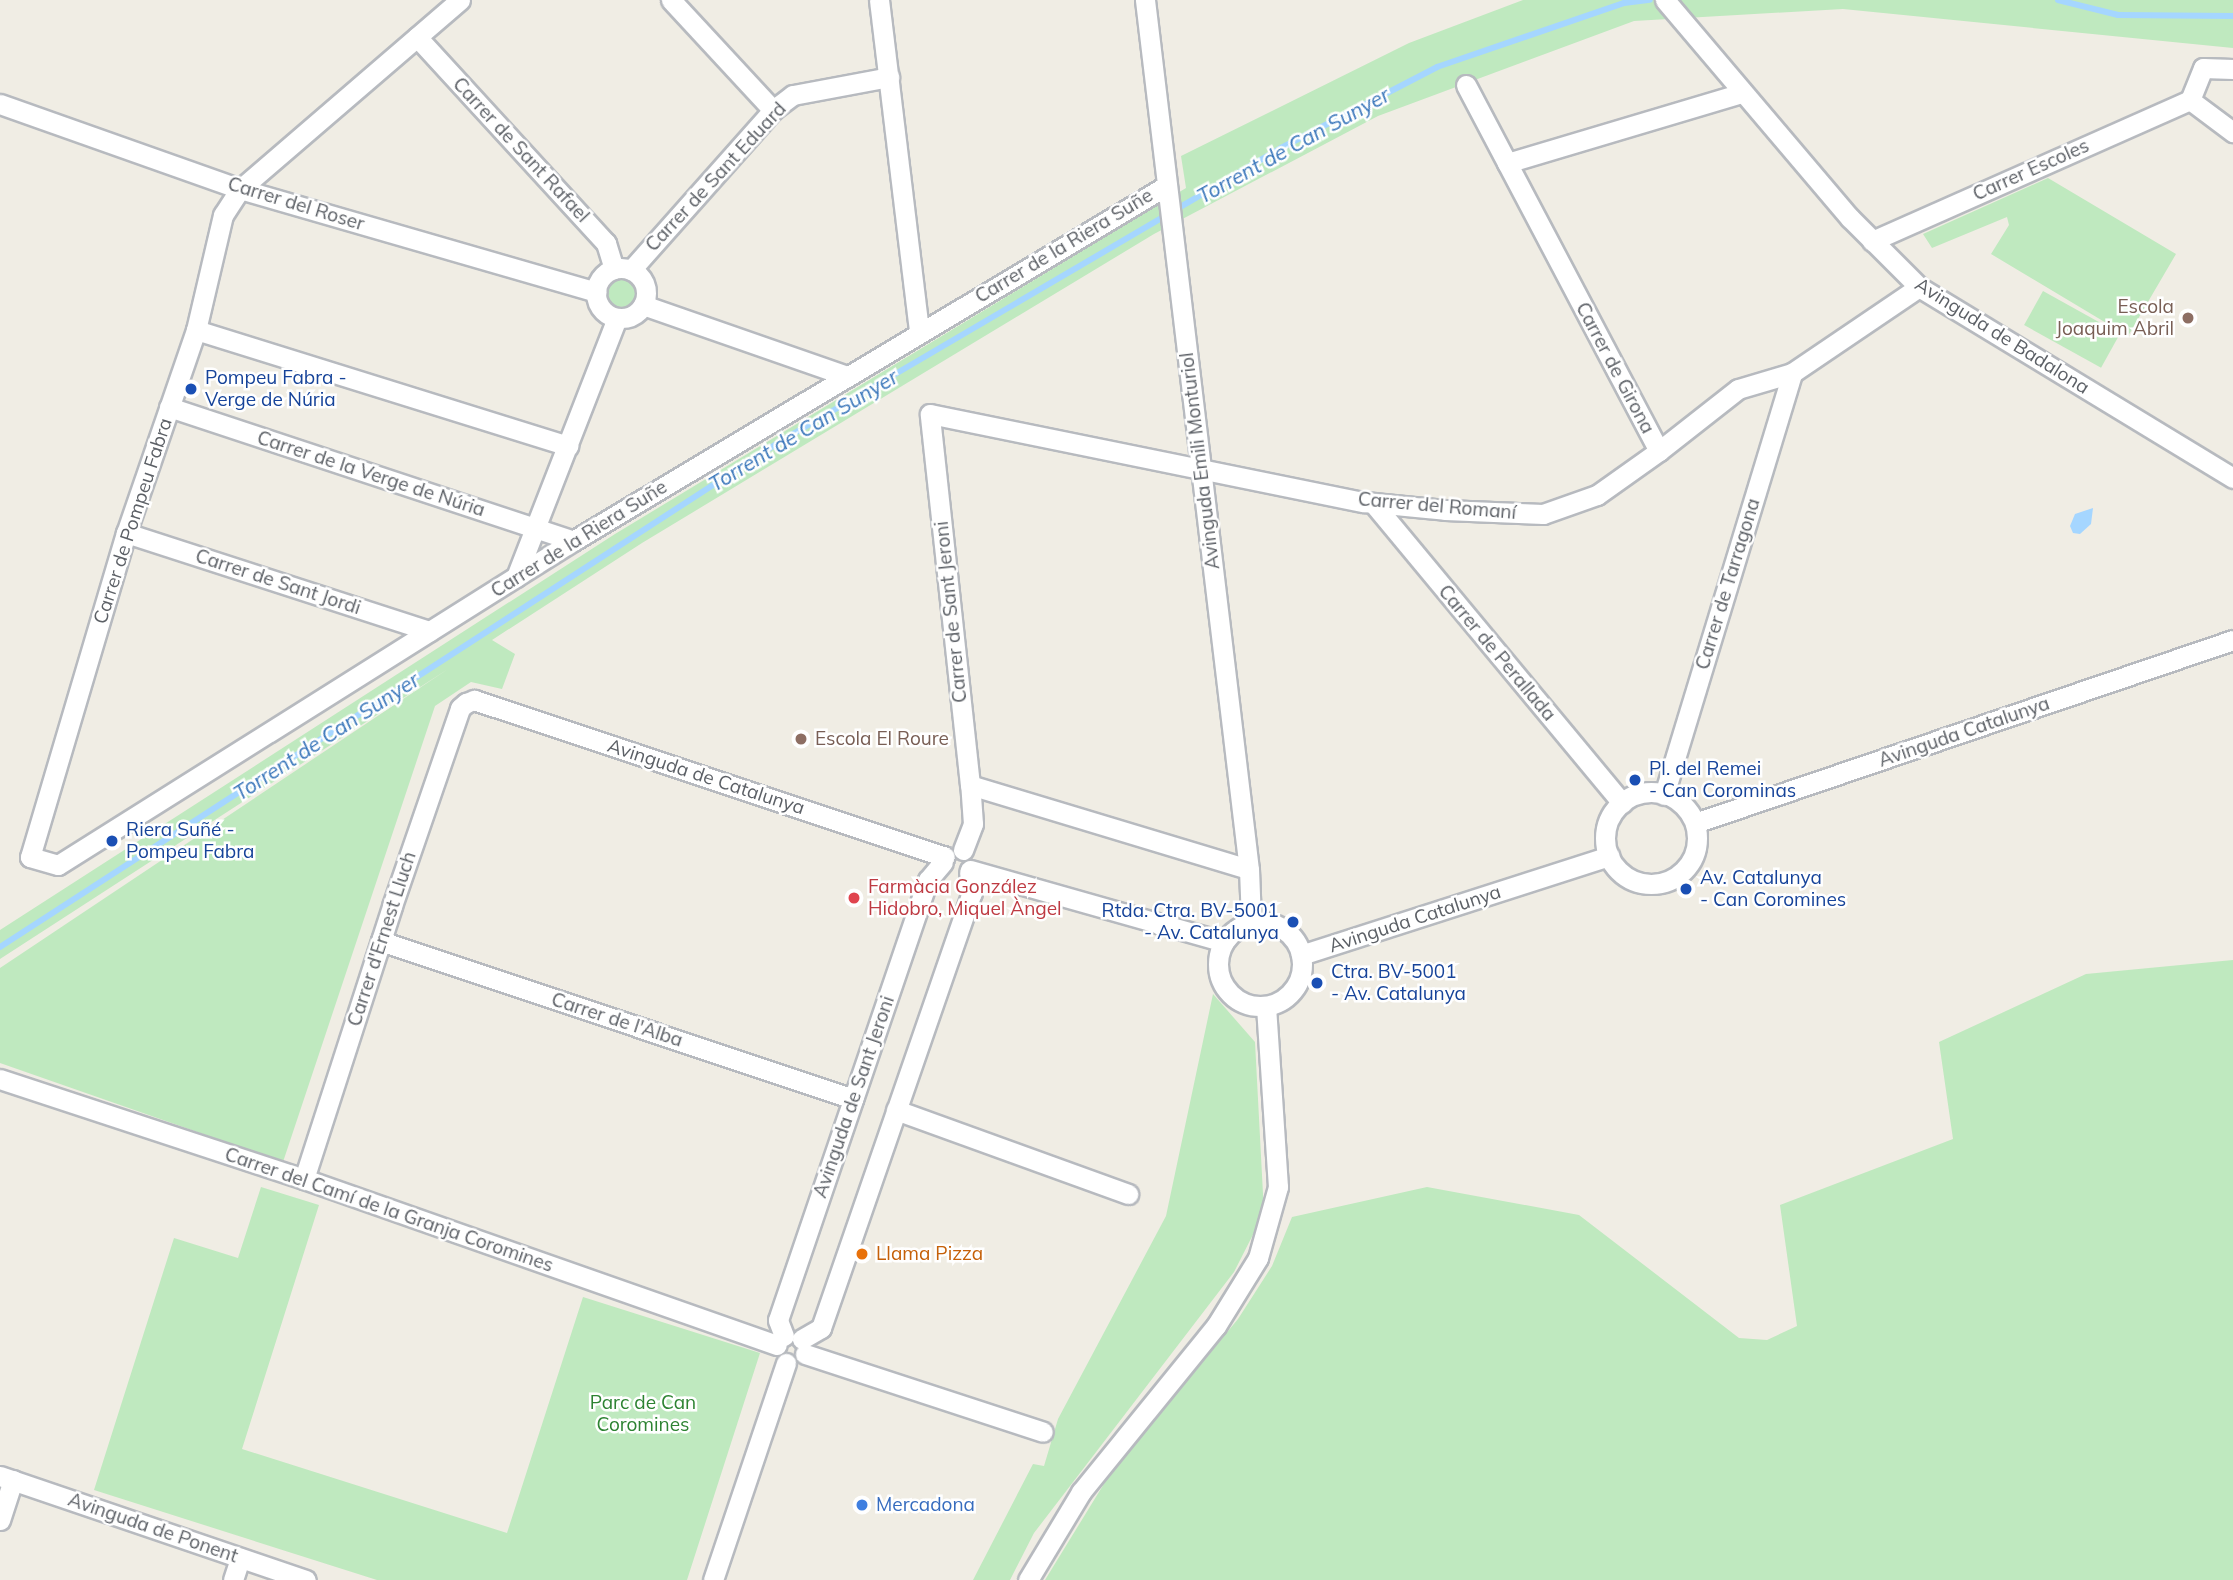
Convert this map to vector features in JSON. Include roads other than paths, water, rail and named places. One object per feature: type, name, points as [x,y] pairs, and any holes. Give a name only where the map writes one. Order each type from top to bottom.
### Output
[{"type":"street","name":"Carrer de Pompeu Fabra","points":[[30,857],[126,533],[196,330],[223,215],[240,189],[460,0]]},
{"type":"street","points":[[671,0],[773,110]]},
{"type":"street","points":[[879,0],[919,331]]},
{"type":"street","name":"Avinguda Emili Monturiol","points":[[1145,0],[1249,869],[1251,922]]},
{"type":"street","name":"Avinguda de Badalona","points":[[1665,0],[1742,93],[1872,241],[1919,287],[2233,478]]},
{"type":"street","name":"Carrer de Sant Rafael","points":[[417,37],[606,243],[622,269]]},
{"type":"street","points":[[2233,69],[2203,68],[2190,100],[2233,132]]},
{"type":"street","name":"Carrer de Sant Eduard","points":[[622,269],[773,110],[793,95],[889,77]]},
{"type":"street","name":"Carrer de Girona","points":[[1466,85],[1659,451],[1738,389],[1792,373],[1919,287]]},
{"type":"street","points":[[1507,163],[1742,93]]},
{"type":"street","name":"Carrer Escoles","points":[[1872,241],[2190,100]]},
{"type":"street","name":"Carrer del Roser","points":[[0,104],[240,189],[596,292]]},
{"type":"street","name":"Carrer de la Riera Suñe","points":[[30,857],[58,864],[573,541],[919,331],[1166,191]]},
{"type":"street","points":[[622,269],[646,286],[643,306],[634,315],[617,318],[601,308],[596,292],[603,276],[622,269]]},
{"type":"street","points":[[643,306],[847,376]]},
{"type":"street","points":[[516,578],[617,318]]},
{"type":"street","points":[[196,330],[568,446]]},
{"type":"street","name":"Carrer de Tarragona","points":[[1664,795],[1792,373]]},
{"type":"street","name":"Carrer de la Verge de Núria","points":[[169,407],[573,541]]},
{"type":"street","name":"Carrer del Romaní","points":[[930,414],[1202,471],[1373,503],[1543,514],[1597,495],[1659,451]]},
{"type":"street","name":"Carrer de Sant Jeroni","points":[[930,414],[973,824],[951,856]]},
{"type":"street","name":"Carrer de Perallada","points":[[1373,503],[1622,803]]},
{"type":"street","name":"Carrer de Sant Jordi","points":[[126,533],[430,631]]},
{"type":"street","name":"Avinguda Catalunya","points":[[1695,823],[2233,640]]},
{"type":"street","name":"Avinguda de Catalunya","points":[[466,703],[474,700],[951,856]]},
{"type":"street","name":"Carrer d'Ernest Lluch","points":[[304,1179],[460,708],[466,703]]},
{"type":"street","points":[[970,785],[1249,869]]},
{"type":"street","points":[[1636,795],[1664,795],[1677,800],[1695,823],[1696,851],[1688,866],[1665,882],[1637,883],[1623,875],[1609,856],[1607,825],[1622,803],[1636,795]]},
{"type":"street","points":[[713,1580],[786,1363],[777,1355],[792,1343],[821,1328],[972,893],[971,858],[951,856]]},
{"type":"street","name":"Avinguda de Sant Jeroni","points":[[792,1343],[778,1320],[928,880],[951,856]]},
{"type":"street","name":"Avinguda Catalunya","points":[[1301,955],[1609,856]]},
{"type":"street","points":[[970,871],[1224,942]]},
{"type":"street","points":[[1251,922],[1274,924],[1288,932],[1301,955],[1294,988],[1266,1007],[1244,1003],[1224,988],[1217,968],[1224,942],[1251,922]]},
{"type":"street","name":"Carrer de l'Alba","points":[[381,941],[853,1099]]},
{"type":"street","points":[[1028,1580],[1081,1492],[1216,1326],[1258,1258],[1278,1187],[1266,1007]]},
{"type":"street","name":"Carrer del Camí de la Granja Coromines","points":[[0,1079],[792,1343],[1043,1432]]},
{"type":"street","points":[[897,1110],[1128,1195]]},
{"type":"street","points":[[0,1520],[6,1478]]},
{"type":"street","name":"Avinguda de Ponent","points":[[6,1478],[306,1580]]},
{"type":"street","points":[[233,1580],[240,1558]]},
{"type":"water","points":[[2093,508],[2091,524],[2080,534],[2073,533],[2070,526],[2075,514]]},
{"type":"waterway","name":"Torrent de Can Sunyer","points":[[0,947],[781,441],[1281,148],[1437,67],[1624,3],[1650,0]]},
{"type":"waterway","name":"Torrent de Can Sunyer","points":[[2058,0],[2118,15],[2233,16]]},
{"type":"place","name":"Escola Joaquim Abril","points":[[2188,318]]},
{"type":"place","name":"Pompeu Fabra - Verge de Núria","points":[[191,389]]},
{"type":"place","name":"Escola El Roure","points":[[801,739]]},
{"type":"place","name":"Pl. del Remei - Can Corominas","points":[[1635,780]]},
{"type":"place","name":"Riera Suñé - Pompeu Fabra","points":[[112,841]]},
{"type":"place","name":"Av. Catalunya - Can Coromines","points":[[1686,889]]},
{"type":"place","name":"Farmàcia González Hidobro, Miquel Àngel","points":[[854,898]]},
{"type":"place","name":"Rtda. Ctra. BV-5001 - Av. Catalunya","points":[[1293,922]]},
{"type":"place","name":"Ctra. BV-5001 - Av. Catalunya","points":[[1317,983]]},
{"type":"place","name":"Llama Pizza","points":[[862,1254]]},
{"type":"place","name":"Mercadona","points":[[862,1505]]},
{"type":"park label","name":"Parc de Can Coromines","points":[[643,1414]]}]
